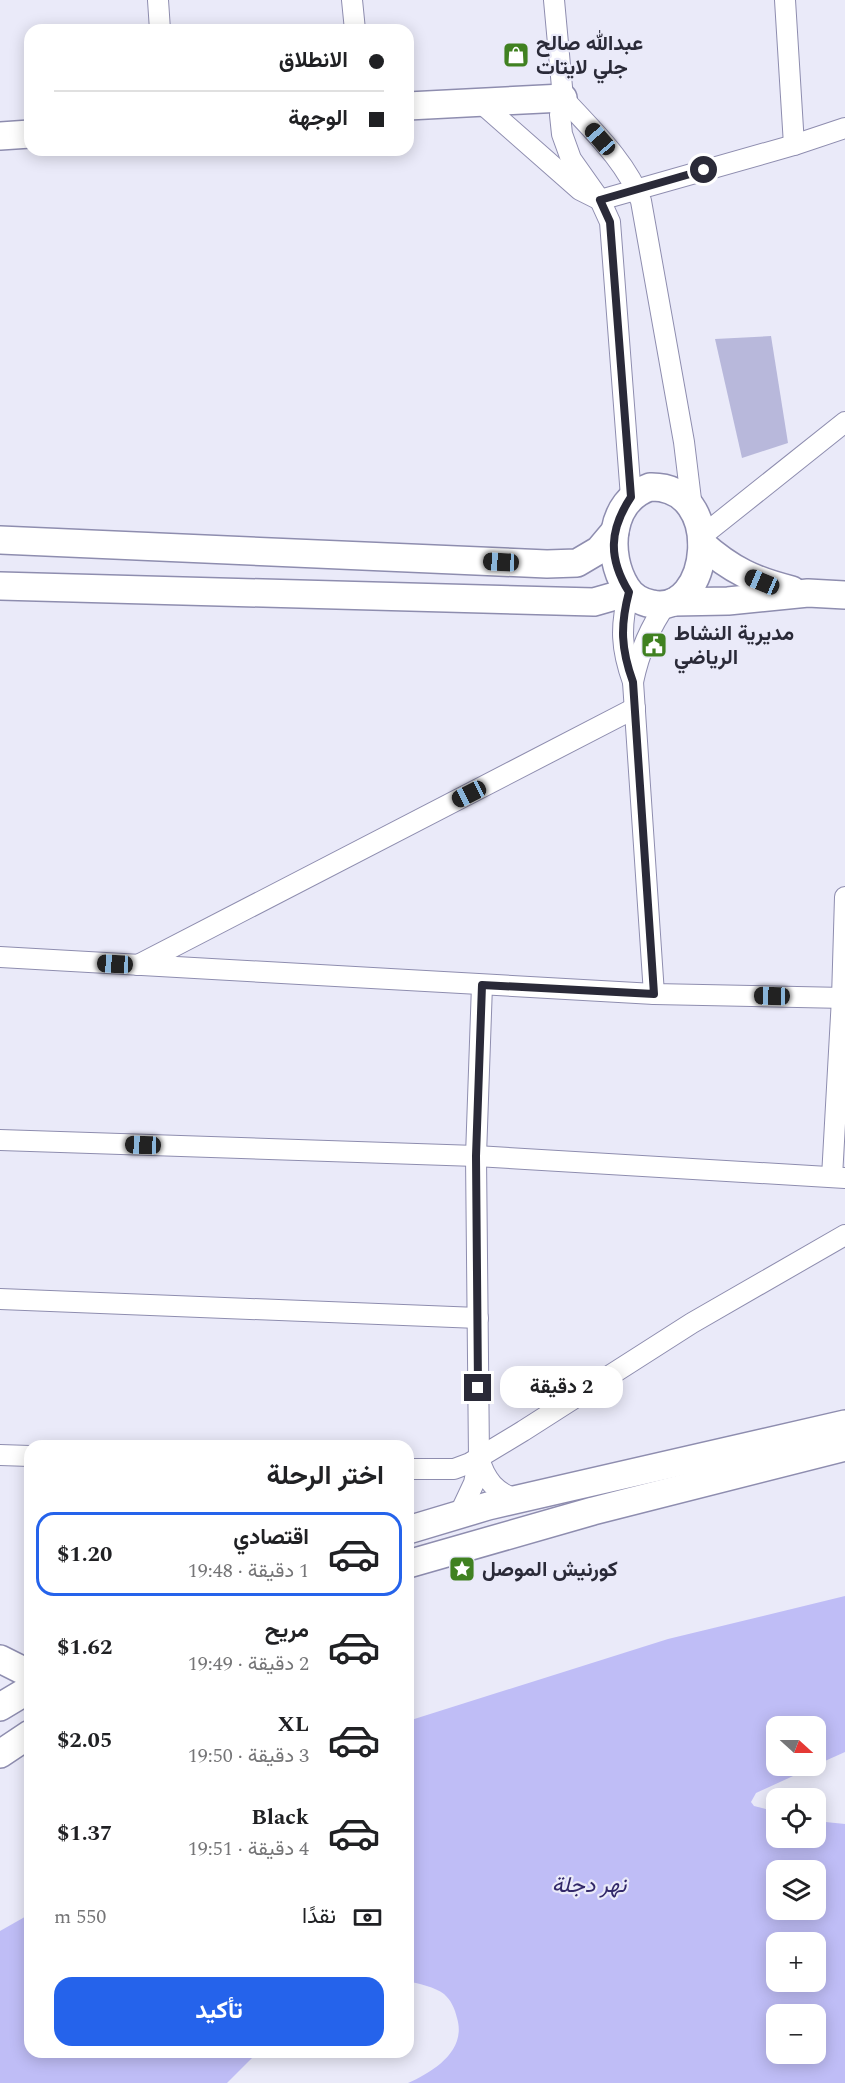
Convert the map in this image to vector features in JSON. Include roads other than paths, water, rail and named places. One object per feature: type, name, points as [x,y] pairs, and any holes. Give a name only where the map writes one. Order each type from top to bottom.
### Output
[{"type":"main road","points":[[414,106],[563,98]]},
{"type":"main road","points":[[0,136],[24,134]]},
{"type":"main road","points":[[671,603],[687,592],[695,577],[701,561],[702,540],[698,522],[692,508],[684,498],[674,490],[650,487],[638,491],[631,497],[621,512],[615,531],[613,549],[617,568],[629,592],[642,602],[658,606],[671,603],[728,602],[808,593],[845,595]]},
{"type":"main road","points":[[1,540],[547,564],[577,563],[599,550],[615,531]]},
{"type":"main road","points":[[702,540],[720,560],[740,572],[762,582],[808,593]]},
{"type":"main road","points":[[0,592],[13,586],[594,602],[629,592]]},
{"type":"main road","points":[[414,1528],[488,1506],[845,1424]]},
{"type":"main road","points":[[414,1562],[593,1511],[845,1447]]},
{"type":"main road","points":[[0,1659],[24,1671]]},
{"type":"main road","points":[[0,1707],[24,1693]]},
{"type":"main road","points":[[0,1754],[24,1738]]},
{"type":"street","points":[[158,0],[160,24]]},
{"type":"street","points":[[352,0],[354,24]]},
{"type":"street","points":[[554,0],[563,98],[560,115],[566,146],[571,159],[600,200],[610,222],[631,497]]},
{"type":"street","points":[[785,0],[794,145]]},
{"type":"street","points":[[563,98],[624,168],[641,201],[684,442],[692,508]]},
{"type":"street","points":[[480,102],[580,190],[600,200],[794,145],[845,128]]},
{"type":"street","points":[[702,540],[845,422]]},
{"type":"street","points":[[629,592],[623,614],[622,638],[625,660],[633,682],[654,994]]},
{"type":"street","points":[[633,682],[650,629],[671,603]]},
{"type":"street","points":[[138,965],[635,708]]},
{"type":"street","points":[[0,1140],[476,1156],[839,1177],[845,897]]},
{"type":"street","points":[[0,957],[654,994],[843,998]]},
{"type":"street","points":[[459,1515],[474,1483],[479,1458],[476,1156],[482,985]]},
{"type":"street","points":[[414,1469],[454,1469],[479,1458],[692,1323],[845,1235]]},
{"type":"street","points":[[0,1299],[478,1318]]},
{"type":"street","points":[[0,1455],[24,1456]]},
{"type":"street","points":[[479,1458],[488,1481],[507,1497],[518,1500]]},
{"type":"water","name":"نهر دجلة","points":[[845,1596],[845,1752],[826,1761],[826,1716],[766,1716],[766,1776],[793,1776],[756,1793],[751,1802],[754,1806],[766,1809],[766,1848],[826,1848],[826,1822],[845,1824],[845,2083],[408,2083],[428,2073],[446,2059],[457,2041],[459,2030],[455,2011],[446,1996],[432,1988],[414,1983],[414,1719],[668,1639]]},
{"type":"water","points":[[24,1917],[24,2058],[252,2058],[227,2083],[0,2083],[0,1931]]},
{"type":"place","name":"عبدالله صالح جلي لايتات","points":[[516,55]]},
{"type":"place","name":"مديرية النشاط الرياضي","points":[[654,645]]},
{"type":"place","name":"كورنيش الموصل","points":[[462,1569]]}]
